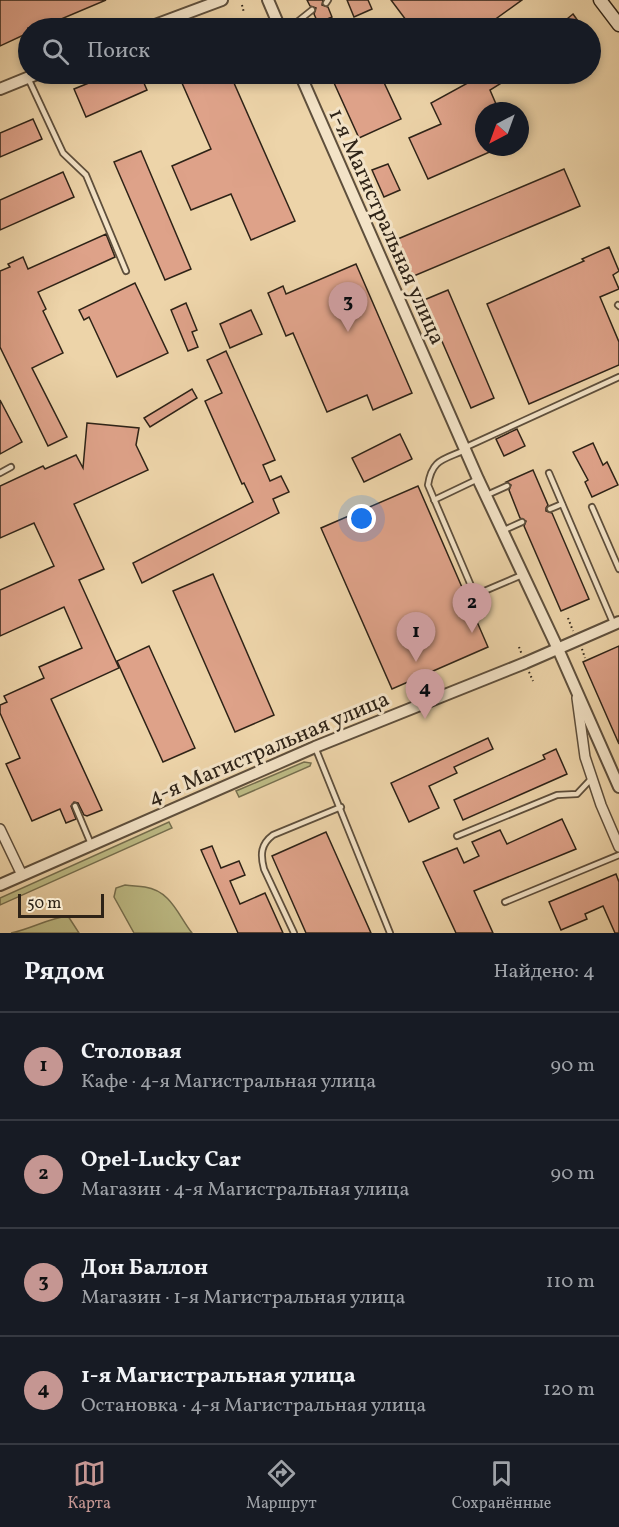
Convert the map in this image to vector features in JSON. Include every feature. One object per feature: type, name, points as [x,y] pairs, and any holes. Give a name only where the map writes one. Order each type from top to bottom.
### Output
[{"type":"main road","points":[[600,0],[619,25]]},
{"type":"street","points":[[174,18],[222,0]]},
{"type":"street","points":[[268,0],[276,18]]},
{"type":"street","points":[[0,89],[18,82]]},
{"type":"street","name":"1-я Магистральная улица","points":[[304,84],[485,496],[558,649],[619,787]]},
{"type":"street","name":"4-я Магистральная улица","points":[[0,885],[315,747],[617,623]]},
{"type":"street","points":[[576,690],[585,757],[619,846]]},
{"type":"street","points":[[0,829],[22,875]]},
{"type":"lane","points":[[302,18],[312,10]]},
{"type":"lane","points":[[36,84],[63,153],[86,175],[126,271]]},
{"type":"lane","points":[[522,575],[475,595],[428,485],[430,471],[434,465],[464,449],[619,377]]},
{"type":"lane","points":[[0,473],[11,467]]},
{"type":"lane","points":[[549,473],[617,623]]},
{"type":"lane","points":[[434,500],[478,479]]},
{"type":"lane","points":[[485,496],[507,486]]},
{"type":"lane","points":[[550,509],[562,504]]},
{"type":"lane","points":[[592,507],[619,569]]},
{"type":"lane","points":[[502,531],[522,522]]},
{"type":"lane","points":[[315,747],[390,933]]},
{"type":"lane","points":[[457,836],[558,795],[577,794],[592,778]]},
{"type":"lane","points":[[75,806],[91,844]]},
{"type":"lane","points":[[294,933],[264,869],[261,858],[262,848],[273,834],[341,807]]},
{"type":"lane","points":[[505,902],[619,855]]},
{"type":"path","points":[[243,5],[244,13]]},
{"type":"path","points":[[519,647],[522,655]]},
{"type":"path","points":[[529,672],[533,681]]},
{"type":"shaded area","points":[[304,762],[311,763],[310,766],[239,797],[236,791]]},
{"type":"shaded area","points":[[169,822],[172,828],[0,905],[0,898]]},
{"type":"shaded area","points":[[125,885],[154,889],[161,893],[173,905],[192,933],[134,933],[114,897],[116,888]]},
{"type":"shaded area","points":[[68,916],[79,933],[11,933],[54,919]]},
{"type":"building","points":[[0,0],[106,0],[64,18],[18,18],[18,38],[0,46]]},
{"type":"building","points":[[307,0],[323,0],[322,5],[328,7],[332,17],[316,18],[314,14],[316,8],[310,6]]},
{"type":"building","points":[[347,0],[368,0],[372,9],[354,17]]},
{"type":"building","points":[[391,0],[522,0],[497,18],[404,18]]},
{"type":"building","points":[[86,84],[144,84],[147,90],[86,117],[74,89]]},
{"type":"building","points":[[182,84],[234,84],[295,221],[251,240],[231,194],[191,210],[172,166],[211,149]]},
{"type":"building","points":[[335,84],[385,84],[401,119],[359,138]]},
{"type":"building","points":[[466,84],[500,84],[490,90],[495,102],[475,102],[475,156],[480,156],[428,179],[409,138],[441,124],[431,103]]},
{"type":"building","points":[[33,119],[42,139],[0,157],[0,133]]},
{"type":"building","points":[[141,151],[191,269],[165,280],[114,162]]},
{"type":"building","points":[[388,164],[400,190],[384,197],[372,170]]},
{"type":"building","points":[[564,169],[580,206],[409,278],[393,241]]},
{"type":"building","points":[[63,172],[74,197],[0,230],[0,200]]},
{"type":"building","points":[[106,234],[115,257],[38,292],[46,309],[43,311],[63,353],[32,368],[67,437],[48,446],[0,347],[0,271],[10,267],[8,264],[23,257],[28,269]]},
{"type":"building","points":[[609,247],[619,271],[613,275],[619,289],[600,297],[619,342],[619,365],[529,404],[487,304],[584,261],[582,259]]},
{"type":"building","points":[[356,264],[412,393],[373,410],[367,395],[327,412],[293,333],[286,336],[268,293],[283,286],[286,294]]},
{"type":"building","points":[[135,283],[168,353],[117,377],[89,317],[84,320],[79,310]]},
{"type":"building","points":[[448,290],[494,398],[471,408],[424,300]]},
{"type":"building","points":[[186,303],[197,330],[192,332],[198,347],[188,351],[171,310]]},
{"type":"building","points":[[251,310],[262,334],[230,348],[220,324]]},
{"type":"building","points":[[226,351],[275,460],[263,465],[270,481],[281,476],[289,492],[273,499],[279,513],[142,583],[133,563],[253,502],[244,483],[242,484],[205,401],[222,393],[207,360]]},
{"type":"building","points":[[192,389],[197,398],[150,427],[144,418]]},
{"type":"building","points":[[0,400],[22,442],[0,454]]},
{"type":"building","points":[[87,423],[139,428],[136,445],[148,470],[74,504],[104,569],[79,580],[119,668],[51,699],[102,810],[87,816],[84,815],[78,803],[74,802],[71,806],[76,819],[66,823],[60,809],[32,821],[6,764],[20,758],[0,713],[0,705],[7,702],[4,696],[44,678],[39,667],[82,648],[64,607],[0,636],[0,590],[54,566],[34,523],[0,538],[0,486],[43,466],[45,469],[76,455],[83,468]]},
{"type":"building","points":[[517,429],[525,446],[504,456],[496,439]]},
{"type":"building","points":[[400,434],[412,459],[364,482],[352,458]]},
{"type":"building","points":[[593,443],[603,465],[607,462],[618,485],[592,497],[585,482],[588,480],[573,452]]},
{"type":"building","points":[[533,470],[548,505],[546,511],[552,513],[589,599],[561,611],[524,526],[526,521],[520,518],[509,490],[511,485],[506,482]]},
{"type":"building","points":[[418,486],[488,647],[392,689],[321,528]]},
{"type":"building","points":[[213,574],[274,715],[235,732],[173,591]]},
{"type":"building","points":[[149,646],[195,748],[163,762],[117,661]]},
{"type":"building","points":[[619,646],[619,744],[583,662]]},
{"type":"building","points":[[488,738],[493,749],[454,767],[457,773],[429,786],[439,808],[409,822],[391,783]]},
{"type":"building","points":[[556,749],[567,774],[463,820],[454,800],[545,759],[543,755]]},
{"type":"building","points":[[562,819],[576,849],[474,891],[493,933],[456,933],[423,862],[457,848],[464,863],[479,856],[472,842],[500,830],[507,844]]},
{"type":"building","points":[[326,832],[371,933],[306,933],[272,856]]},
{"type":"building","points":[[212,846],[221,868],[239,861],[245,875],[230,881],[240,904],[265,893],[283,933],[238,933],[201,850]]},
{"type":"building","points":[[616,874],[619,882],[619,933],[615,933],[603,906],[585,914],[587,919],[561,930],[549,902]]},
{"type":"place","name":"Дон Баллон","points":[[348,332]]},
{"type":"place","name":"Opel-Lucky Car","points":[[472,633]]},
{"type":"place","name":"Столовая","points":[[416,662]]},
{"type":"place","name":"1-я Магистральная улица","points":[[425,719]]}]
